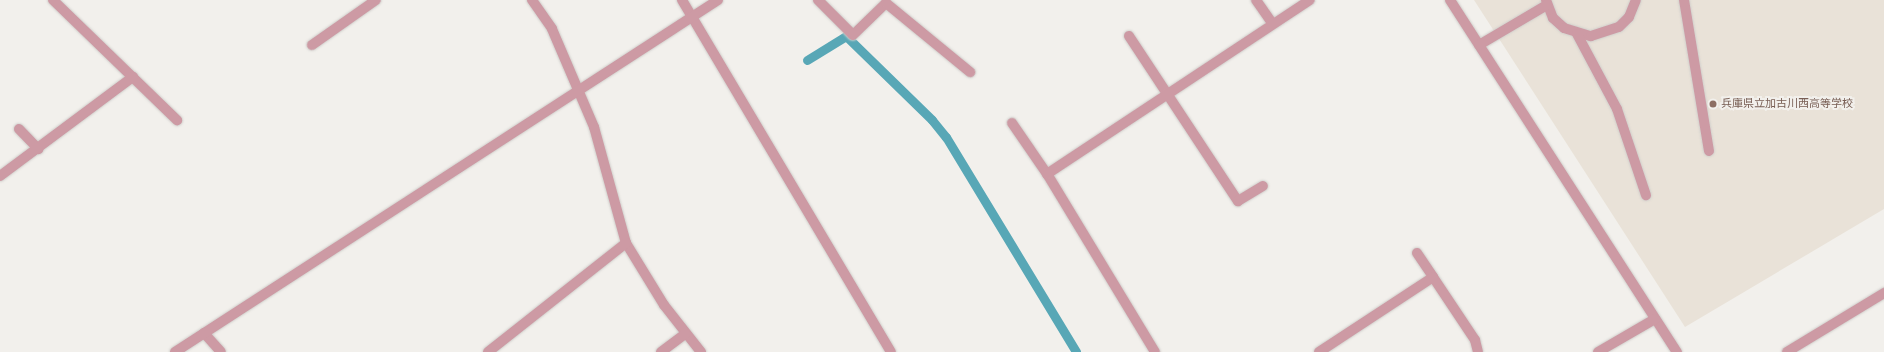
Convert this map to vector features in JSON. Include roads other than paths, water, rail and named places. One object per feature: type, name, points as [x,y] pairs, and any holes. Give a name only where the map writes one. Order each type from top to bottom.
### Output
[{"type":"street","points":[[53,0],[177,120]]},
{"type":"street","points":[[312,45],[376,0]]},
{"type":"street","points":[[532,0],[552,29],[594,127],[626,243],[686,334],[701,352]]},
{"type":"street","points":[[682,0],[891,352]]},
{"type":"street","points":[[175,352],[718,0]]},
{"type":"street","points":[[818,0],[853,35],[886,3],[970,72]]},
{"type":"street","points":[[1256,0],[1273,24]]},
{"type":"street","points":[[1047,174],[1310,0]]},
{"type":"street","points":[[1450,0],[1677,352]]},
{"type":"street","points":[[1577,34],[1606,34],[1618,27],[1629,17],[1636,0]]},
{"type":"street","points":[[1684,0],[1709,151]]},
{"type":"street","points":[[1480,45],[1547,2],[1559,23],[1577,34],[1617,109],[1646,195]]},
{"type":"street","points":[[1129,36],[1170,93],[1238,202],[1263,186]]},
{"type":"street","points":[[0,176],[133,77]]},
{"type":"street","points":[[1012,123],[1047,174],[1155,352]]},
{"type":"street","points":[[19,129],[38,149]]},
{"type":"street","points":[[488,352],[626,243]]},
{"type":"street","points":[[1417,253],[1475,340],[1478,352]]},
{"type":"street","points":[[1319,352],[1433,277]]},
{"type":"street","points":[[1787,352],[1884,293]]},
{"type":"street","points":[[1598,352],[1655,319]]},
{"type":"street","points":[[204,333],[221,352]]},
{"type":"street","points":[[661,352],[686,334]]},
{"type":"waterway","points":[[807,60],[846,36],[932,120],[946,137],[1076,352]]},
{"type":"place","name":"兵庫県立加古川西高等学校","points":[[1713,104]]}]
